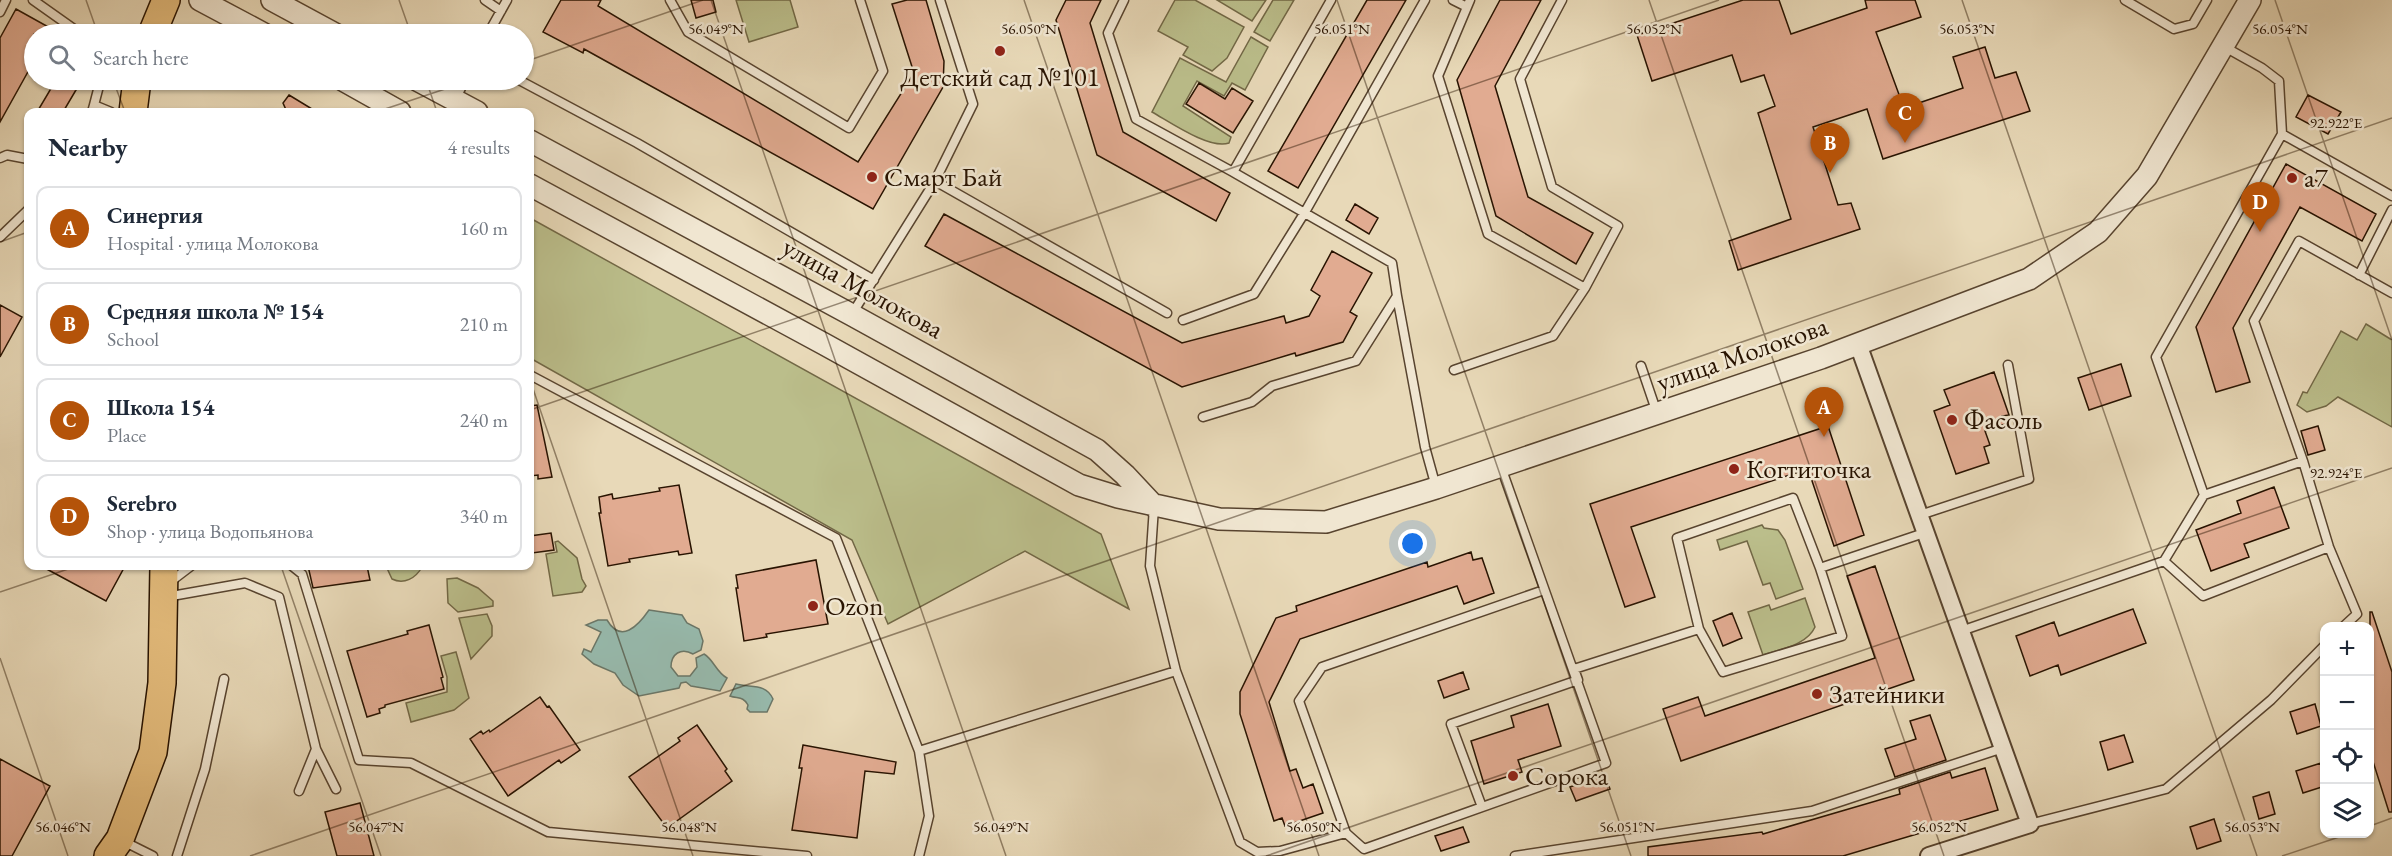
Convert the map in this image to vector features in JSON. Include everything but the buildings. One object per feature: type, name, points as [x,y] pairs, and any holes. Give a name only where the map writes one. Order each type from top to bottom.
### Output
[{"type":"main road","points":[[156,24],[166,0]]},
{"type":"main road","points":[[134,108],[136,90]]},
{"type":"main road","points":[[114,848],[153,752],[162,684],[164,583]]},
{"type":"street","points":[[200,0],[245,24]]},
{"type":"street","points":[[272,0],[316,24]]},
{"type":"street","points":[[1858,344],[2029,279],[2098,232],[2147,176],[2250,0]]},
{"type":"street","points":[[361,90],[393,108]]},
{"type":"street","points":[[436,90],[469,108]]},
{"type":"street","name":"улица Молокова","points":[[534,143],[1097,450],[1154,506]]},
{"type":"street","name":"улица Молокова","points":[[534,188],[1079,484],[1154,506],[1219,519],[1326,522],[1501,467],[1858,344],[2030,824]]},
{"type":"street","points":[[1929,856],[2030,824]]},
{"type":"lane","points":[[0,12],[6,0]]},
{"type":"lane","points":[[33,0],[67,24]]},
{"type":"lane","points":[[485,0],[501,11]]},
{"type":"lane","points":[[494,24],[507,0]]},
{"type":"lane","points":[[670,0],[688,32],[849,128],[883,71],[860,0]]},
{"type":"lane","points":[[852,315],[935,181],[973,104],[940,0]]},
{"type":"lane","points":[[1124,0],[1108,33],[1136,119],[1392,263],[1425,447],[1436,488]]},
{"type":"lane","points":[[1233,172],[1331,0]]},
{"type":"lane","points":[[1183,320],[1254,294],[1305,212],[1425,0]]},
{"type":"lane","points":[[1453,0],[1469,4],[1438,76],[1488,234],[1585,288]]},
{"type":"lane","points":[[1454,370],[1553,336],[1585,288],[1618,226],[1552,187],[1520,79],[1562,0]]},
{"type":"lane","points":[[2125,0],[2174,28],[2193,24],[2207,0]]},
{"type":"lane","points":[[2204,495],[2156,357],[2283,134],[2279,81],[2262,68],[2223,46]]},
{"type":"lane","points":[[534,88],[637,143],[874,280]]},
{"type":"lane","points":[[93,108],[98,90]]},
{"type":"lane","points":[[454,100],[460,90]]},
{"type":"lane","points":[[2283,134],[2392,196]]},
{"type":"lane","points":[[0,158],[7,155],[24,158]]},
{"type":"lane","points":[[935,181],[1167,313]]},
{"type":"lane","points":[[2359,274],[2392,210]]},
{"type":"lane","points":[[0,237],[24,214]]},
{"type":"lane","points":[[2349,622],[2357,614],[2329,547],[2303,461],[2254,321],[2299,241],[2392,293]]},
{"type":"lane","points":[[1203,417],[1252,402],[1272,386],[1356,361],[1397,296]]},
{"type":"lane","points":[[1920,515],[2029,479],[2008,365]]},
{"type":"lane","points":[[1641,366],[1657,414]]},
{"type":"lane","points":[[534,377],[836,538],[919,751],[929,816],[920,856]]},
{"type":"lane","points":[[1961,631],[2164,561],[2204,495],[2303,461]]},
{"type":"lane","points":[[1501,467],[1578,680],[1605,763],[1364,849],[1346,833],[1299,701],[1322,667],[1544,590]]},
{"type":"lane","points":[[1793,498],[1820,568],[1842,636],[1723,672],[1699,630],[1677,538],[1793,498]]},
{"type":"lane","points":[[1154,506],[1150,566],[1176,671],[1240,842],[1258,854],[1280,851],[1346,833]]},
{"type":"lane","points":[[1820,568],[1927,532]]},
{"type":"lane","points":[[2164,561],[2203,596],[2329,547]]},
{"type":"lane","points":[[164,583],[185,570]]},
{"type":"lane","points":[[298,570],[305,574],[359,760],[411,763],[548,832],[807,856]]},
{"type":"lane","points":[[164,583],[245,583],[279,597],[316,749],[336,789]]},
{"type":"lane","points":[[1574,669],[1699,630]]},
{"type":"lane","points":[[2030,824],[2166,789],[2271,700],[2320,651]]},
{"type":"lane","points":[[919,751],[1176,671]]},
{"type":"lane","points":[[177,856],[205,769],[224,679]]},
{"type":"lane","points":[[1482,807],[1451,724],[1578,680]]},
{"type":"lane","points":[[1515,856],[1812,811],[2003,748]]},
{"type":"lane","points":[[299,791],[316,749]]},
{"type":"lane","points":[[114,848],[153,856]]},
{"type":"green space","points":[[736,0],[790,0],[798,27],[749,42]]},
{"type":"green space","points":[[1175,0],[1195,0],[1244,27],[1227,58],[1212,71],[1183,55],[1188,47],[1158,31]]},
{"type":"green space","points":[[1217,0],[1266,0],[1252,21]]},
{"type":"green space","points":[[1273,0],[1294,0],[1270,41],[1254,32]]},
{"type":"green space","points":[[1251,37],[1268,47],[1245,90],[1232,83],[1224,96],[1197,81],[1183,106],[1231,137],[1229,143],[1211,143],[1201,139],[1152,112],[1180,58],[1226,82]]},
{"type":"green space","points":[[534,220],[1101,534],[1129,609],[1025,551],[888,624],[852,540],[534,360]]},
{"type":"green space","points":[[2366,324],[2392,340],[2392,427],[2338,397],[2326,406],[2307,412],[2297,405],[2303,392],[2307,393],[2341,331],[2357,340]]},
{"type":"green space","points":[[1762,525],[1764,528],[1778,530],[1785,540],[1803,589],[1776,599],[1770,583],[1763,585],[1747,541],[1720,550],[1717,540]]},
{"type":"green space","points":[[558,541],[577,558],[586,586],[582,592],[553,596],[546,554],[557,552],[555,542]]},
{"type":"green space","points":[[388,570],[419,570],[405,581],[392,579]]},
{"type":"green space","points":[[457,578],[478,588],[493,601],[493,606],[458,612],[448,603],[447,579]]},
{"type":"green space","points":[[1805,598],[1815,627],[1811,633],[1793,646],[1763,655],[1748,612],[1769,605],[1771,610]]},
{"type":"green space","points":[[487,614],[492,626],[492,636],[471,659],[459,618]]},
{"type":"green space","points":[[456,652],[469,698],[454,710],[411,722],[406,703],[447,692],[447,677],[441,656]]},
{"type":"shaded area","points":[[649,610],[682,615],[687,623],[699,629],[703,641],[701,650],[693,654],[684,651],[678,653],[671,662],[671,667],[678,676],[690,676],[697,667],[696,658],[704,654],[727,678],[720,691],[691,686],[686,682],[681,683],[679,688],[639,696],[623,685],[615,673],[594,664],[582,654],[584,649],[591,652],[601,632],[586,625],[598,620],[607,620],[612,627],[624,632],[635,627]]},
{"type":"shaded area","points":[[736,684],[766,690],[773,699],[767,712],[750,712],[744,700],[730,696]]},
{"type":"place","name":"Детский сад №101","points":[[1000,51]]},
{"type":"place","name":"Школа 154","points":[[1905,143]]},
{"type":"place","name":"Средняя школа № 154","points":[[1830,173]]},
{"type":"place","name":"Смарт Бай","points":[[872,177]]},
{"type":"place","name":"a7","points":[[2292,178]]},
{"type":"place","name":"Serebro","points":[[2260,232]]},
{"type":"place","name":"Фасоль","points":[[1952,420]]},
{"type":"place","name":"Синергия","points":[[1824,437]]},
{"type":"place","name":"Когтиточка","points":[[1734,469]]},
{"type":"place","name":"Ozon","points":[[813,606]]},
{"type":"place","name":"Затейники","points":[[1817,694]]},
{"type":"place","name":"Сорока","points":[[1513,776]]}]
